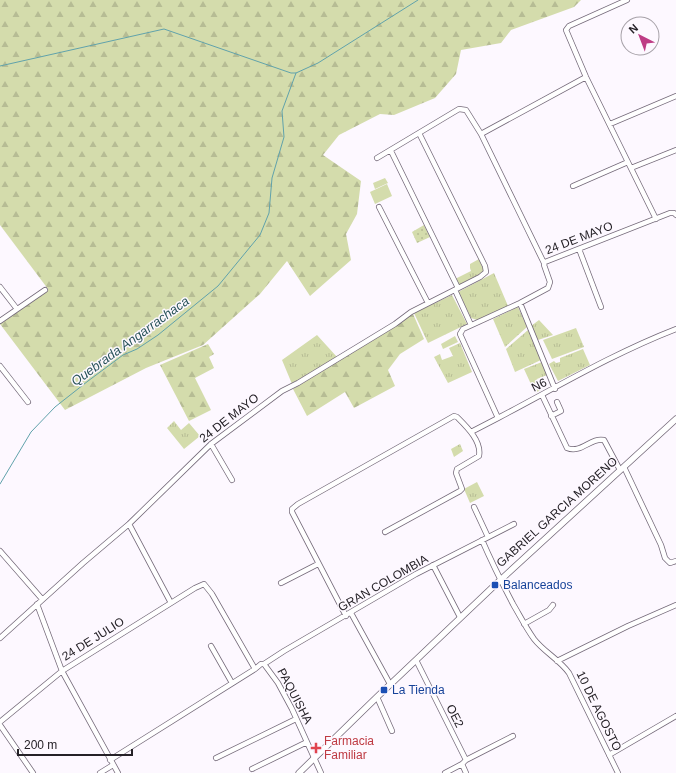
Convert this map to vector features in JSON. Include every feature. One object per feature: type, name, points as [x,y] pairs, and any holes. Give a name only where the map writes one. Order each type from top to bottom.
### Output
[{"type":"street","points":[[628,0],[568,26],[567,33],[586,77],[656,219]]},
{"type":"street","points":[[481,134],[586,77]]},
{"type":"street","points":[[610,124],[676,96]]},
{"type":"street","points":[[377,158],[459,109],[462,108],[466,110],[481,134],[544,263]]},
{"type":"street","name":"24 DE MAYO","points":[[0,638],[83,563],[130,524],[195,458],[211,444],[282,391],[298,383],[395,324],[411,312],[482,276],[486,272],[485,266],[419,133]]},
{"type":"street","points":[[631,168],[676,150]]},
{"type":"street","points":[[391,151],[458,288],[472,325]]},
{"type":"street","points":[[573,186],[628,162]]},
{"type":"street","points":[[379,207],[428,303]]},
{"type":"street","name":"24 DE MAYO","points":[[520,303],[550,286],[544,263],[670,213],[674,213],[676,215]]},
{"type":"street","points":[[579,249],[601,307]]},
{"type":"street","points":[[0,287],[16,309]]},
{"type":"street","points":[[0,321],[44,290]]},
{"type":"street","points":[[498,418],[461,339],[461,331],[472,325],[520,303],[555,389]]},
{"type":"street","name":"N6","points":[[471,432],[555,389],[617,354],[676,329]]},
{"type":"street","points":[[0,366],[28,402]]},
{"type":"street","points":[[542,395],[568,448],[573,450],[579,449],[599,440],[604,440],[622,468],[661,545],[665,558],[670,563],[676,561]]},
{"type":"street","points":[[551,416],[561,411],[557,402]]},
{"type":"street","points":[[346,616],[292,512],[294,506],[454,416],[457,417],[471,432],[478,443],[480,452],[479,456],[474,460],[457,469],[456,472],[462,486],[460,491],[385,532]]},
{"type":"street","name":"GABRIEL GARCIA MORENO","points":[[300,773],[460,617],[676,419]]},
{"type":"street","points":[[211,444],[232,480]]},
{"type":"street","points":[[474,507],[488,537]]},
{"type":"street","points":[[130,524],[171,603]]},
{"type":"street","name":"GRAN COLOMBIA","points":[[264,664],[433,565],[514,524]]},
{"type":"street","name":"10 DE AGOSTO","points":[[482,540],[500,580],[524,624],[545,652],[570,673],[618,773]]},
{"type":"street","points":[[0,551],[42,599]]},
{"type":"street","points":[[281,583],[318,564]]},
{"type":"street","points":[[433,565],[460,617]]},
{"type":"street","name":"24 DE JULIO","points":[[0,723],[62,671],[195,588],[204,584],[212,594],[255,669]]},
{"type":"street","points":[[37,604],[62,671],[118,773]]},
{"type":"street","points":[[524,624],[549,610],[553,605]]},
{"type":"street","points":[[557,661],[628,626],[675,607]]},
{"type":"street","points":[[351,613],[390,684]]},
{"type":"street","points":[[211,646],[232,683]]},
{"type":"street","name":"OE2","points":[[416,660],[466,760]]},
{"type":"street","name":"PAQUISHA","points":[[255,669],[264,664],[278,683],[322,773]]},
{"type":"street","points":[[100,773],[111,762],[255,669]]},
{"type":"street","points":[[377,697],[392,731]]},
{"type":"street","points":[[609,755],[676,716]]},
{"type":"street","points":[[216,758],[296,719]]},
{"type":"street","points":[[0,723],[33,773]]},
{"type":"street","points":[[445,773],[462,764],[466,760],[513,736]]},
{"type":"street","points":[[252,769],[307,742]]},
{"type":"street","points":[[462,764],[466,773]]},
{"type":"green space","points":[[0,0],[581,0],[574,7],[511,30],[501,43],[461,50],[456,74],[435,98],[394,115],[380,114],[339,135],[323,155],[361,181],[357,214],[346,234],[351,260],[310,296],[287,261],[260,294],[203,345],[146,368],[65,410],[0,324],[48,289],[0,225]]},
{"type":"green space","points":[[385,178],[388,183],[375,189],[373,183]]},
{"type":"green space","points":[[387,184],[392,196],[375,204],[370,192]]},
{"type":"green space","points":[[424,225],[430,237],[417,243],[412,232]]},
{"type":"green space","points":[[479,259],[484,271],[478,276],[459,286],[455,279],[471,271],[470,264]]},
{"type":"green space","points":[[494,273],[508,306],[477,320],[471,318],[458,292]]},
{"type":"green space","points":[[452,295],[467,324],[428,343],[414,313]]},
{"type":"green space","points":[[518,307],[527,327],[505,347],[493,319]]},
{"type":"green space","points":[[413,314],[424,339],[400,354],[388,370],[395,386],[354,408],[345,392],[307,416],[293,389]]},
{"type":"green space","points":[[539,320],[553,335],[538,340],[531,326]]},
{"type":"green space","points":[[576,328],[584,347],[552,359],[543,340]]},
{"type":"green space","points":[[528,330],[541,360],[515,372],[506,349]]},
{"type":"green space","points":[[317,335],[337,357],[292,384],[282,360]]},
{"type":"green space","points":[[455,336],[458,342],[443,349],[441,344]]},
{"type":"green space","points":[[460,343],[472,372],[448,383],[434,357],[440,354],[442,360],[453,356],[449,348]]},
{"type":"green space","points":[[208,344],[214,354],[209,357],[214,368],[195,378],[211,410],[189,421],[160,365]]},
{"type":"green space","points":[[583,349],[590,365],[558,381],[549,364],[554,361],[556,363],[560,362],[560,358]]},
{"type":"green space","points":[[542,362],[547,375],[537,379],[541,390],[535,393],[524,369]]},
{"type":"green space","points":[[174,421],[181,430],[189,423],[200,436],[184,449],[167,428]]},
{"type":"green space","points":[[460,444],[463,451],[454,457],[451,449]]},
{"type":"green space","points":[[477,482],[484,496],[470,503],[464,489]]},
{"type":"waterway","points":[[0,66],[164,29],[291,73],[296,73],[318,63],[418,0]]},
{"type":"waterway","name":"Quebrada Angarrachaca","points":[[0,484],[31,432],[55,407],[123,355],[137,349],[158,335],[218,286],[260,235],[269,213],[272,178],[284,137],[282,111],[296,73]]},
{"type":"place","name":"Balanceados","points":[[495,585]]},
{"type":"place","name":"La Tienda","points":[[384,690]]},
{"type":"place","name":"Farmacia Familiar","points":[[316,748]]}]
